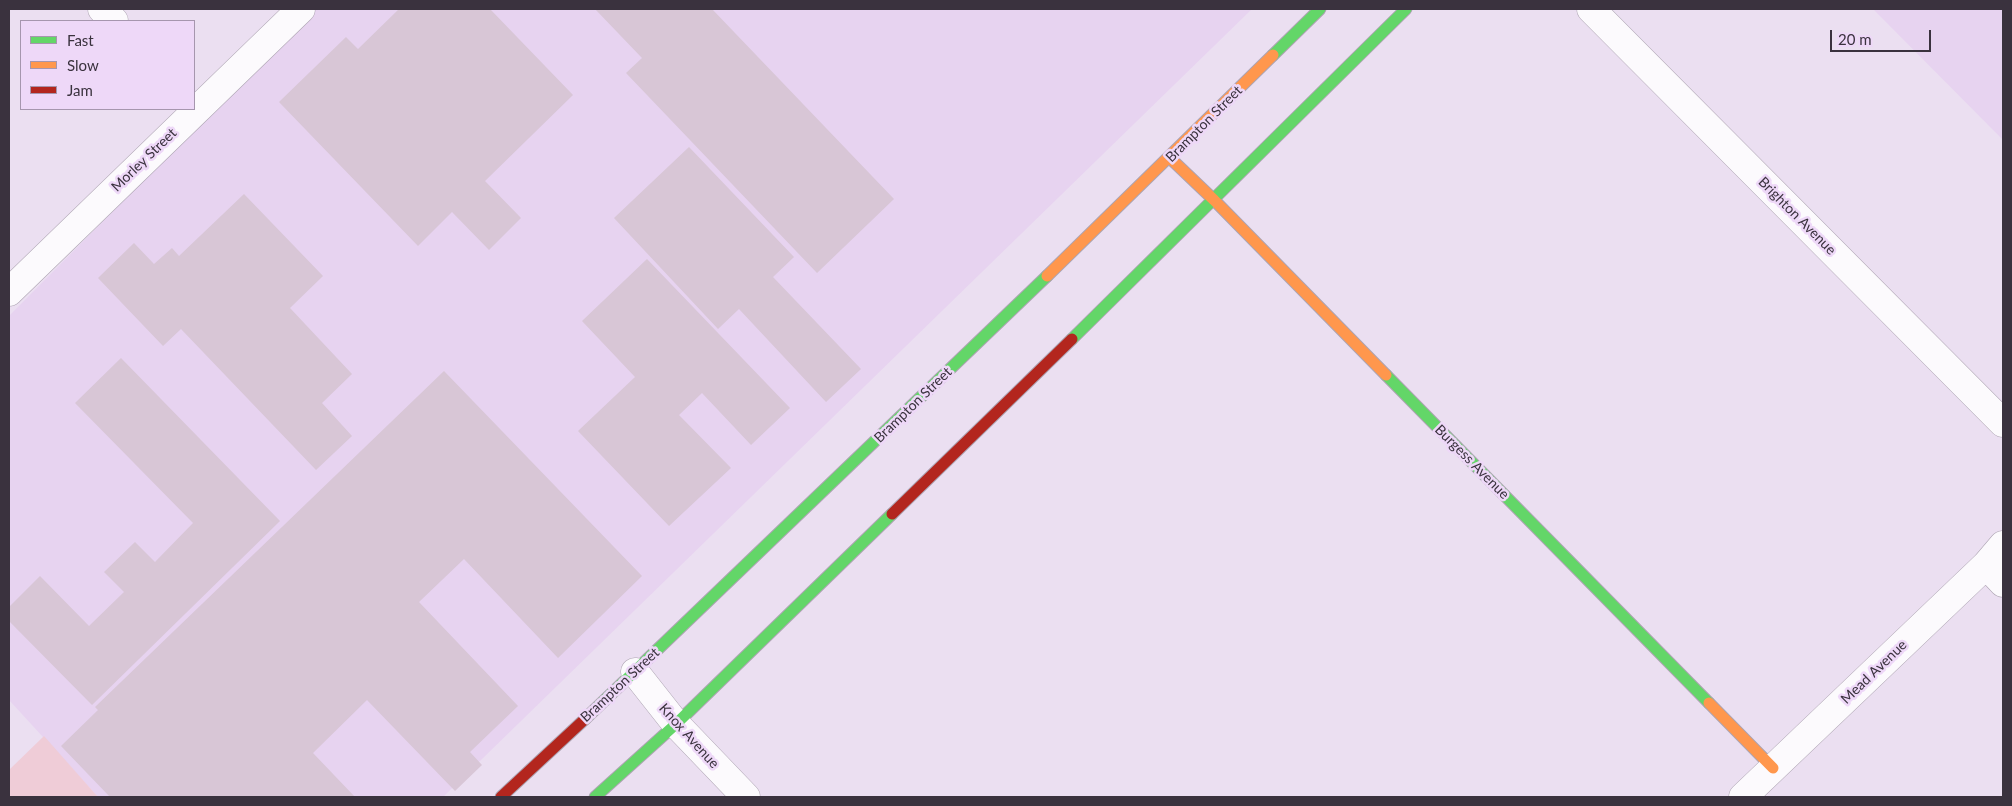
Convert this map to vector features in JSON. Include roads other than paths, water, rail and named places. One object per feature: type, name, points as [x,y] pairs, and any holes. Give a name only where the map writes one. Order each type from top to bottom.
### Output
[{"type":"street","points":[[102,9],[113,20]]},
{"type":"street","name":"Morley Street","points":[[196,107],[301,9]]},
{"type":"street","name":"Brampton Street","points":[[501,797],[635,672],[1170,158],[1320,9]]},
{"type":"street","points":[[595,797],[676,724],[1214,200],[1406,9]]},
{"type":"street","name":"Brighton Avenue","points":[[1591,9],[2003,423]]},
{"type":"street","name":"Morley Street","points":[[9,292],[193,110]]},
{"type":"street","name":"Burgess Avenue","points":[[1170,158],[1214,200],[1773,768]]},
{"type":"street","name":"Mead Avenue","points":[[1743,797],[1773,768],[1994,574],[2003,545]]},
{"type":"street","name":"Knox Avenue","points":[[635,672],[676,724],[746,797]]}]
